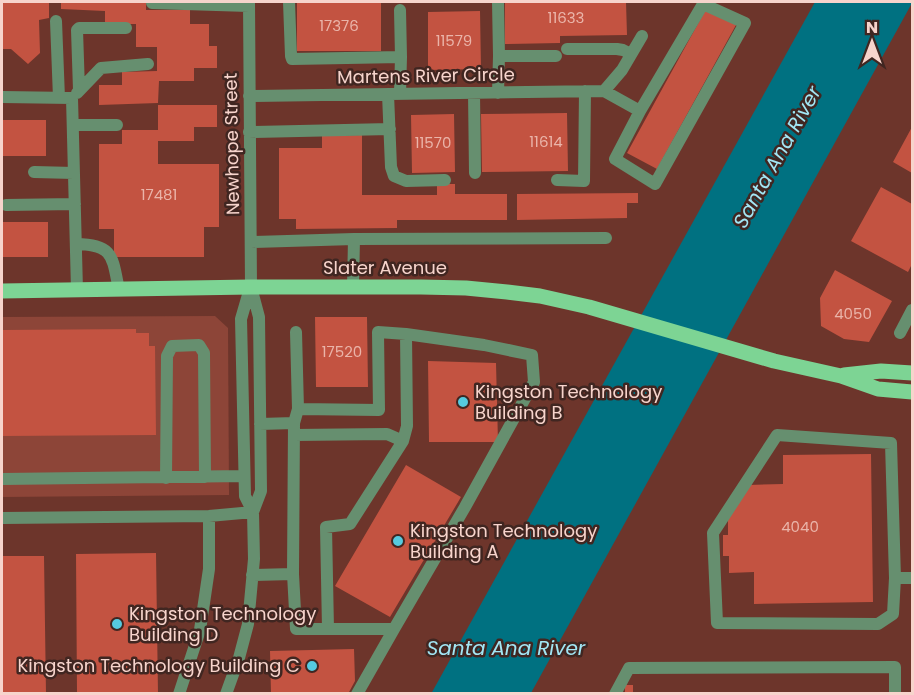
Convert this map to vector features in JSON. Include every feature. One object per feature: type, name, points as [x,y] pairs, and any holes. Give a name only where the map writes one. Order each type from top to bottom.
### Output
[{"type":"main road","name":"Slater Avenue","points":[[2,291],[251,287],[466,288],[540,296],[760,357],[841,376],[878,388],[912,392]]},
{"type":"main road","points":[[841,376],[881,371],[912,373]]},
{"type":"street","points":[[290,2],[292,59],[401,57]]},
{"type":"street","points":[[498,2],[498,93]]},
{"type":"street","points":[[152,3],[249,4]]},
{"type":"street","name":"Newhope Street","points":[[226,693],[248,624],[254,512],[261,491],[259,317],[251,287],[249,4]]},
{"type":"street","points":[[703,4],[745,23],[655,184],[615,159],[640,111],[703,4]]},
{"type":"street","points":[[400,10],[401,57],[390,129],[391,167],[394,176],[406,181],[445,180]]},
{"type":"street","points":[[56,21],[58,98]]},
{"type":"street","points":[[77,290],[73,125],[77,30],[79,28],[126,28]]},
{"type":"street","points":[[640,111],[603,91],[622,69],[642,36]]},
{"type":"street","points":[[567,49],[616,49],[631,54]]},
{"type":"street","points":[[499,56],[556,56]]},
{"type":"street","points":[[2,98],[58,98],[76,94],[101,68],[148,64]]},
{"type":"street","points":[[556,180],[584,181],[585,91]]},
{"type":"street","name":"Martens River Circle","points":[[249,96],[603,91]]},
{"type":"street","points":[[474,93],[475,173]]},
{"type":"street","points":[[73,125],[117,125]]},
{"type":"street","points":[[249,132],[390,129]]},
{"type":"street","points":[[34,172],[74,173]]},
{"type":"street","points":[[6,205],[75,204]]},
{"type":"street","points":[[251,242],[354,239],[606,238]]},
{"type":"street","points":[[353,287],[354,239]]},
{"type":"street","points":[[76,244],[98,245],[104,248],[114,265],[119,290]]},
{"type":"street","name":"Newhope Street","points":[[251,287],[241,320],[245,496],[254,512]]},
{"type":"street","points":[[900,333],[912,310]]},
{"type":"street","points":[[296,332],[298,409],[294,429],[293,574],[296,629],[394,629]]},
{"type":"street","points":[[298,409],[379,410],[378,332],[484,345],[532,355],[534,382],[465,507],[357,693]]},
{"type":"street","points":[[328,629],[326,527],[350,524],[403,441],[407,426],[406,334]]},
{"type":"street","points":[[166,478],[167,356],[172,346],[199,345],[204,353],[205,477]]},
{"type":"street","points":[[260,424],[294,429],[387,434],[403,441]]},
{"type":"street","points":[[777,435],[891,443],[895,578],[893,614],[878,624],[717,623],[713,534],[777,435]]},
{"type":"street","points":[[2,479],[244,476]]},
{"type":"street","points":[[2,518],[209,516],[254,512]]},
{"type":"street","points":[[179,693],[200,630],[209,569],[209,516]]},
{"type":"street","points":[[252,575],[293,574]]},
{"type":"street","points":[[895,578],[912,578]]},
{"type":"street","points":[[615,693],[629,668],[895,667],[895,693]]},
{"type":"shaded area","points":[[215,316],[228,328],[229,495],[2,497],[2,317]]},
{"type":"water","name":"Santa Ana River","points":[[815,2],[912,3],[531,693],[431,694]]},
{"type":"building","points":[[2,2],[49,2],[49,18],[39,20],[40,53],[28,64],[11,49],[2,49]]},
{"type":"building","points":[[61,2],[146,2],[146,10],[190,10],[190,24],[209,24],[209,46],[217,46],[217,68],[194,68],[194,81],[159,81],[158,103],[99,105],[99,85],[122,85],[122,72],[157,71],[157,47],[136,47],[136,24],[105,24],[105,11],[61,9]]},
{"type":"building","points":[[297,2],[381,2],[381,51],[297,51]]},
{"type":"building","points":[[505,2],[626,2],[627,35],[560,36],[560,43],[505,44]]},
{"type":"building","points":[[706,9],[736,25],[657,169],[627,153]]},
{"type":"building","points":[[480,11],[481,69],[428,70],[428,12]]},
{"type":"building","points":[[158,105],[217,105],[217,127],[194,127],[194,141],[158,141],[158,164],[219,164],[219,227],[204,227],[204,257],[114,257],[114,229],[99,229],[99,144],[122,144],[122,130],[158,130]]},
{"type":"building","points":[[567,113],[568,171],[482,172],[481,114]]},
{"type":"building","points":[[454,114],[455,172],[412,173],[411,115]]},
{"type":"building","points":[[2,120],[46,120],[46,156],[2,156]]},
{"type":"building","points":[[912,127],[912,173],[893,162]]},
{"type":"building","points":[[362,135],[362,195],[437,195],[437,184],[455,184],[455,194],[507,194],[507,220],[397,220],[397,228],[296,229],[296,219],[279,219],[279,148],[322,148],[322,136]]},
{"type":"building","points":[[881,187],[912,204],[912,264],[908,272],[851,241]]},
{"type":"building","points":[[638,193],[638,203],[627,203],[627,218],[517,220],[517,194]]},
{"type":"building","points":[[2,222],[48,222],[48,257],[2,257]]},
{"type":"building","points":[[835,270],[892,301],[869,342],[844,339],[821,326],[820,298]]},
{"type":"building","points":[[315,317],[367,317],[368,387],[316,387]]},
{"type":"building","points":[[136,329],[136,333],[149,333],[149,346],[155,346],[156,435],[2,436],[2,330]]},
{"type":"building","name":"Kingston Technology Building B","points":[[428,361],[496,363],[498,442],[429,442]]},
{"type":"building","points":[[871,454],[873,602],[754,604],[754,572],[729,573],[729,556],[723,556],[723,535],[728,535],[728,519],[748,485],[783,484],[783,455]]},
{"type":"building","name":"Kingston Technology Building A","points":[[406,465],[461,497],[390,617],[335,586]]},
{"type":"building","name":"Kingston Technology Building D","points":[[156,553],[158,694],[77,694],[76,554]]},
{"type":"building","points":[[2,556],[44,556],[46,694],[2,694]]},
{"type":"building","name":"Kingston Technology Building C","points":[[354,649],[355,681],[348,694],[271,694],[270,651]]},
{"type":"building","points":[[625,685],[633,685],[633,694],[625,694]]},
{"type":"place","name":"Kingston Technology Building B","points":[[463,402]]},
{"type":"place","name":"Kingston Technology Building A","points":[[398,541]]},
{"type":"place","name":"Kingston Technology Building D","points":[[117,624]]},
{"type":"place","name":"Kingston Technology Building C","points":[[312,666]]}]
